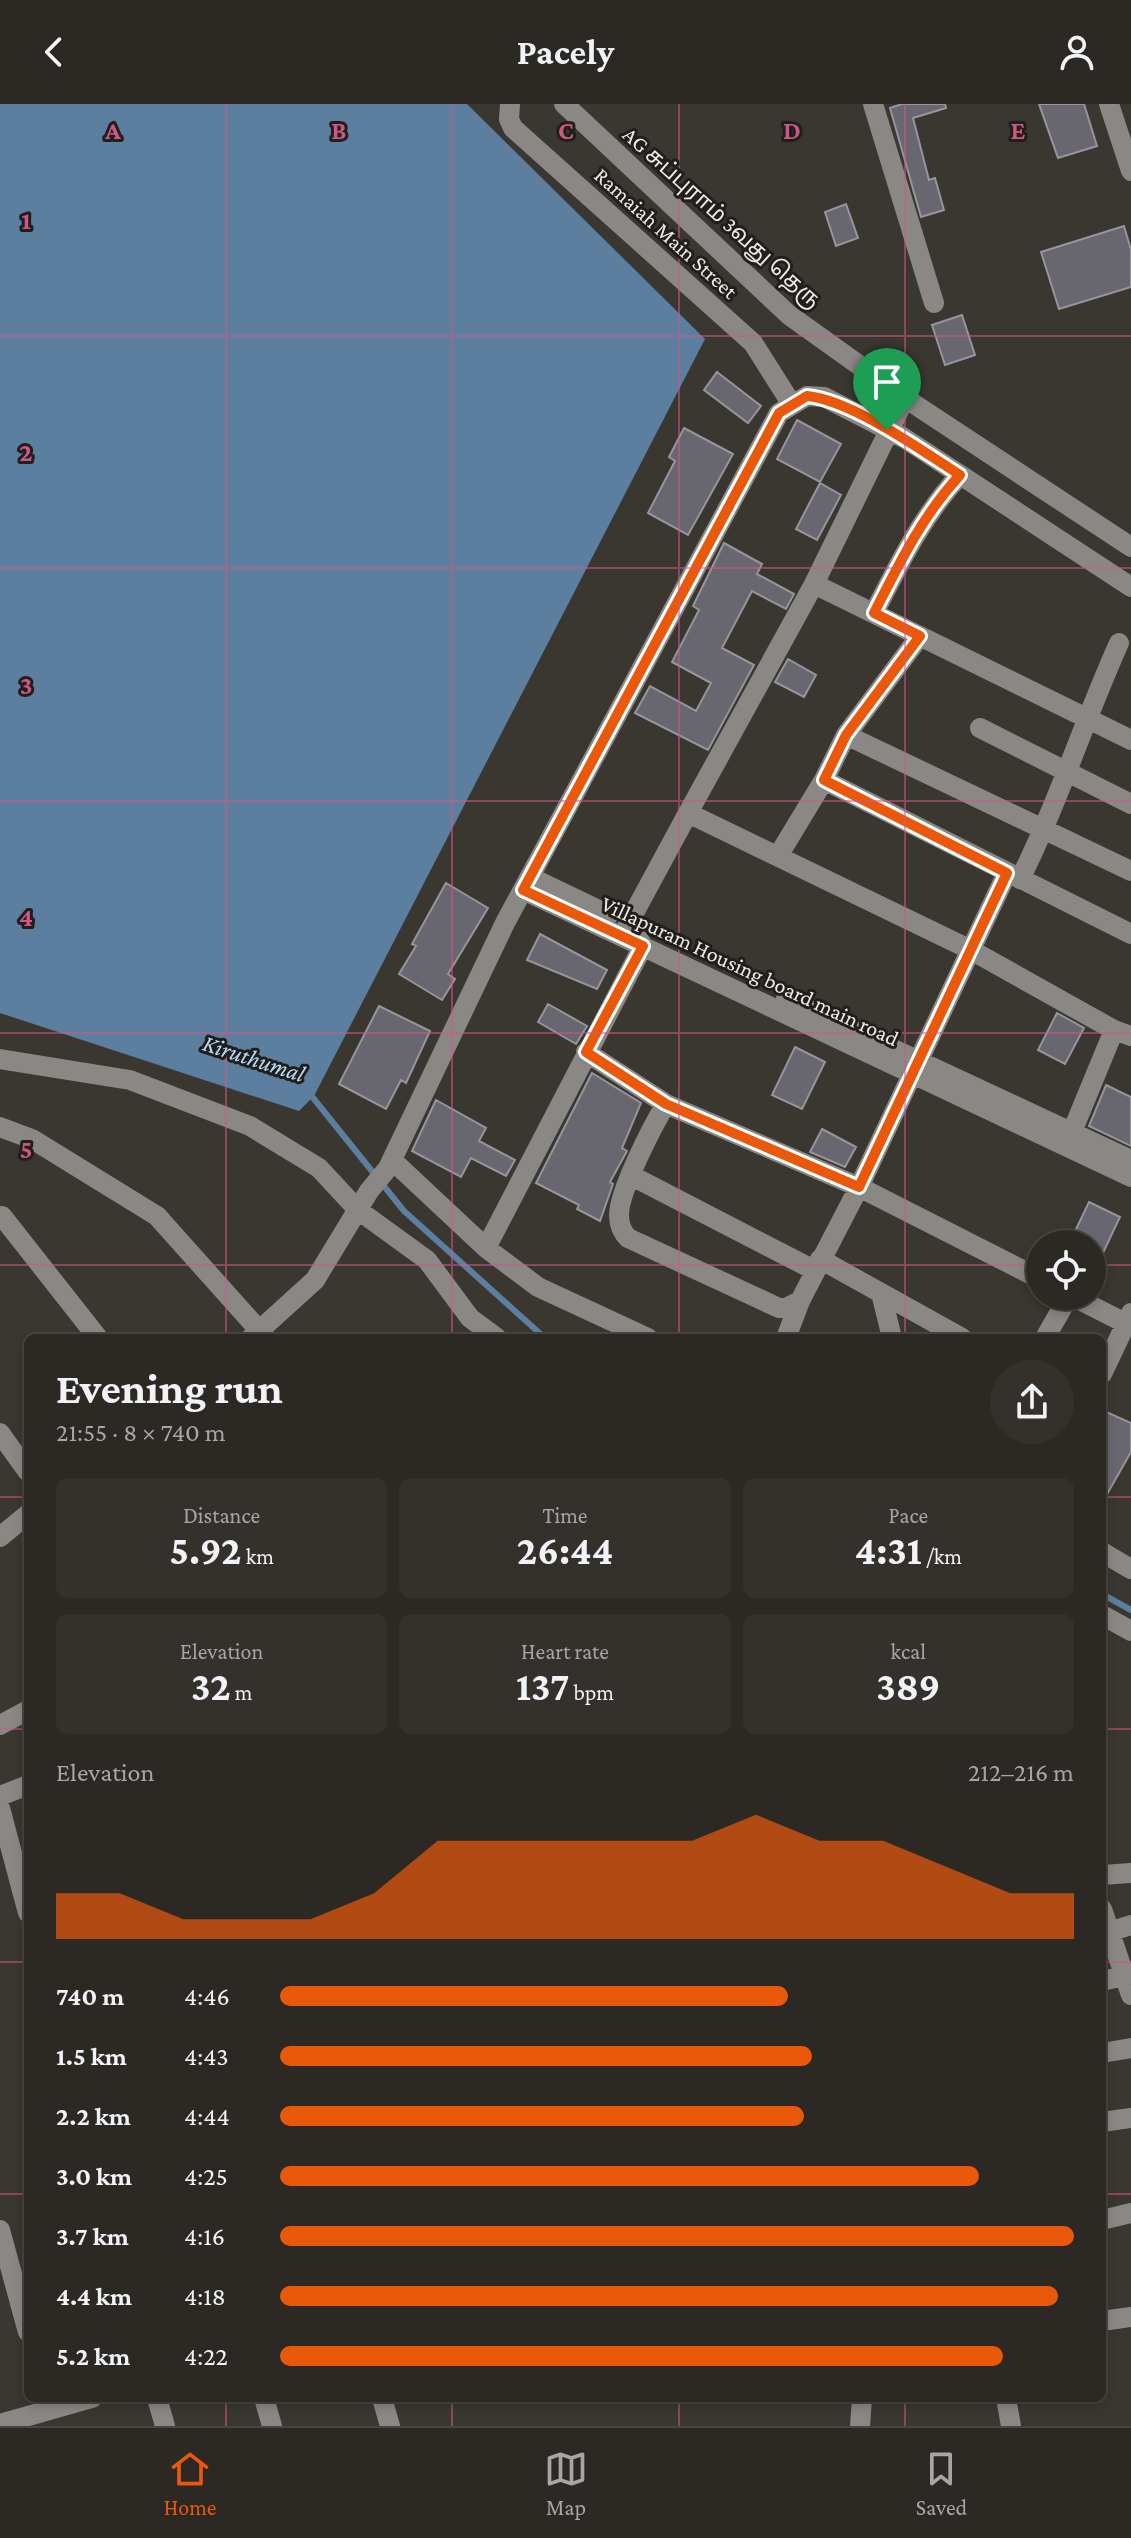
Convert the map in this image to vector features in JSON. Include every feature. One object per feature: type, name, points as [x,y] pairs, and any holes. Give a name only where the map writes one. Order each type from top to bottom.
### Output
[{"type":"street","name":"Ramaiah Main Street","points":[[510,104],[509,119],[513,128],[753,343],[791,403]]},
{"type":"street","name":"AG சுப்புராம் 3வது தெரு","points":[[564,104],[897,413],[1090,538],[1131,547]]},
{"type":"street","points":[[873,104],[934,303]]},
{"type":"street","points":[[1109,104],[1131,171]]},
{"type":"street","points":[[260,1334],[315,1280],[369,1191],[390,1164],[526,883],[779,413],[807,396],[897,413],[960,475],[1090,538],[1131,587]]},
{"type":"street","points":[[486,1248],[643,946],[628,924],[814,584],[897,413]]},
{"type":"street","points":[[874,613],[934,503],[960,475]]},
{"type":"street","points":[[814,584],[1131,740]]},
{"type":"street","points":[[778,856],[824,780],[846,735],[920,636]]},
{"type":"street","points":[[788,1334],[817,1264],[859,1187],[971,950],[1013,876],[1045,830],[1065,770],[1119,643]]},
{"type":"street","points":[[980,728],[1131,804]]},
{"type":"street","points":[[846,735],[1131,871]]},
{"type":"street","points":[[824,780],[1131,934]]},
{"type":"street","points":[[688,813],[971,950],[1122,1033],[1072,1132]]},
{"type":"street","name":"Villapuram Housing board main road","points":[[526,883],[628,924],[1131,1177]]},
{"type":"street","name":"Villapuram Housing board main road","points":[[526,883],[643,946],[1131,1160]]},
{"type":"street","points":[[586,1052],[666,1104],[859,1187],[1026,1272]]},
{"type":"street","points":[[0,1059],[130,1080],[250,1126],[319,1168],[358,1210],[427,1260],[470,1318],[492,1334]]},
{"type":"street","points":[[666,1104],[618,1213],[622,1231],[628,1238],[779,1308],[800,1301]]},
{"type":"street","points":[[0,1127],[32,1139],[157,1216],[256,1334]]},
{"type":"street","points":[[390,1164],[486,1248],[538,1287],[639,1334]]},
{"type":"street","points":[[632,1176],[881,1293],[955,1334]]},
{"type":"street","points":[[2,1216],[95,1334]]},
{"type":"street","points":[[881,1293],[891,1334]]},
{"type":"street","points":[[1047,1334],[1062,1310]]},
{"type":"street","points":[[1103,1310],[1129,1321],[1106,1366]]},
{"type":"street","points":[[2,1440],[24,1467]]},
{"type":"street","points":[[0,1537],[24,1517]]},
{"type":"street","points":[[1106,1554],[1131,1569]]},
{"type":"street","points":[[1106,1617],[1131,1631]]},
{"type":"street","points":[[0,1725],[24,1712]]},
{"type":"street","points":[[0,1796],[24,1787]]},
{"type":"street","points":[[0,1808],[24,1898]]},
{"type":"street","points":[[1106,1875],[1131,1873]]},
{"type":"street","points":[[1106,1913],[1121,1928],[1129,1985],[1106,1982]]},
{"type":"street","points":[[1106,2052],[1131,2048]]},
{"type":"street","points":[[1106,2121],[1131,2118]]},
{"type":"street","points":[[1106,2219],[1131,2213]]},
{"type":"street","points":[[0,2230],[24,2317]]},
{"type":"street","points":[[1106,2320],[1131,2317]]},
{"type":"street","points":[[0,2424],[79,2402]]},
{"type":"street","points":[[158,2402],[165,2426]]},
{"type":"street","points":[[265,2402],[272,2426]]},
{"type":"street","points":[[383,2402],[390,2426]]},
{"type":"street","points":[[860,2426],[862,2402]]},
{"type":"street","points":[[1007,2402],[1011,2426]]},
{"type":"water","points":[[0,104],[467,104],[705,339],[314,1096],[299,1111],[0,1013]]},
{"type":"building","points":[[902,104],[945,104],[946,108],[913,118],[929,180],[935,178],[944,210],[921,217],[890,108]]},
{"type":"building","points":[[1039,104],[1084,104],[1097,146],[1058,158]]},
{"type":"building","points":[[846,204],[858,238],[836,246],[825,212]]},
{"type":"building","points":[[1124,226],[1131,250],[1131,287],[1059,309],[1041,252]]},
{"type":"building","points":[[962,315],[975,355],[945,365],[932,325]]},
{"type":"building","points":[[717,372],[761,406],[748,423],[704,390]]},
{"type":"building","points":[[797,420],[841,444],[820,482],[777,459]]},
{"type":"building","points":[[684,428],[733,454],[688,535],[648,513],[675,461],[669,457]]},
{"type":"building","points":[[820,483],[841,495],[817,540],[796,529]]},
{"type":"building","points":[[724,543],[762,564],[757,574],[794,594],[786,609],[752,591],[722,648],[754,665],[708,750],[635,713],[650,686],[696,711],[711,683],[672,662],[699,610],[693,606]]},
{"type":"building","points":[[788,659],[816,675],[804,697],[775,682]]},
{"type":"building","points":[[446,883],[488,908],[448,974],[455,979],[442,1000],[399,974]]},
{"type":"building","points":[[540,934],[607,970],[597,989],[527,960]]},
{"type":"building","points":[[548,1004],[587,1026],[576,1044],[538,1022]]},
{"type":"building","points":[[379,1006],[430,1031],[406,1083],[401,1080],[386,1109],[339,1084]]},
{"type":"building","points":[[1057,1013],[1084,1028],[1065,1064],[1038,1050]]},
{"type":"building","points":[[795,1047],[825,1062],[802,1109],[772,1095]]},
{"type":"building","points":[[592,1073],[641,1103],[622,1148],[627,1151],[610,1182],[613,1184],[600,1221],[577,1209],[579,1205],[536,1183]]},
{"type":"building","points":[[1106,1085],[1131,1097],[1131,1146],[1089,1126]]},
{"type":"building","points":[[436,1100],[486,1128],[479,1141],[515,1160],[506,1176],[471,1158],[461,1177],[412,1151]]},
{"type":"building","points":[[822,1129],[856,1147],[845,1167],[810,1152]]},
{"type":"building","points":[[1089,1202],[1120,1217],[1106,1246],[1106,1230],[1076,1230]]},
{"type":"building","points":[[1106,1412],[1131,1423],[1131,1452],[1106,1496]]},
{"type":"waterway","name":"Kiruthumal","points":[[310,1094],[404,1211],[541,1334]]},
{"type":"waterway","name":"Kiruthumal","points":[[1106,1596],[1131,1610]]},
{"type":"route","points":[[807,396],[824,397],[887,430],[960,475],[934,503],[874,613],[920,636],[846,735],[824,780],[1007,873],[859,1187],[666,1104],[586,1052],[643,946],[523,890],[779,413],[807,396]]}]
